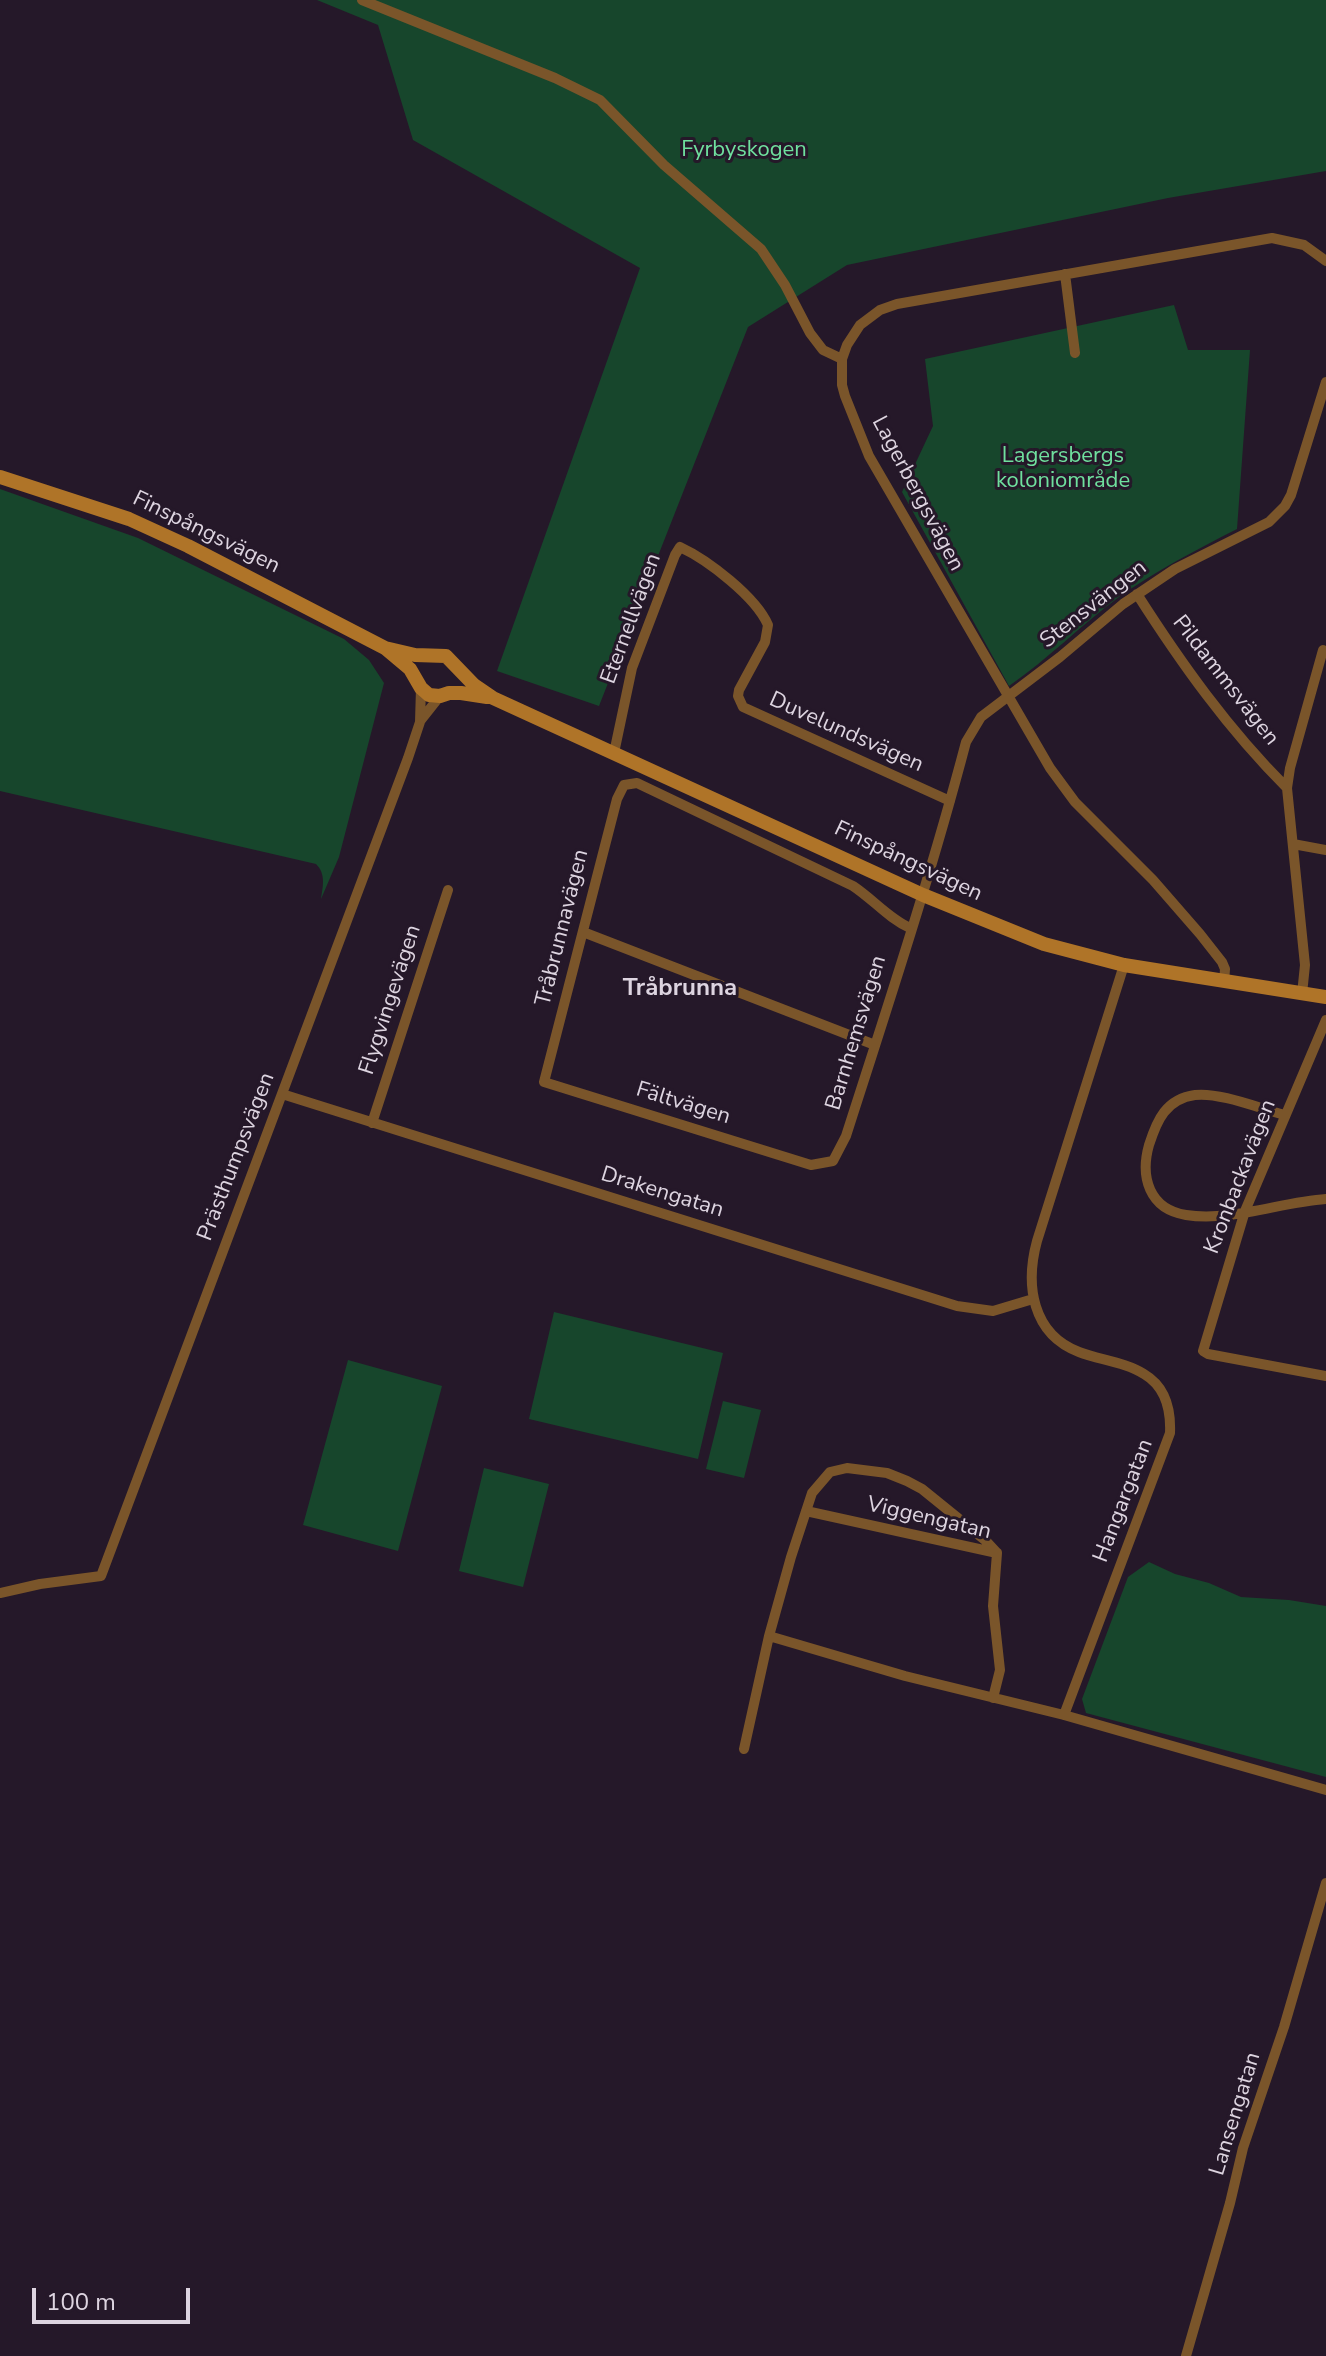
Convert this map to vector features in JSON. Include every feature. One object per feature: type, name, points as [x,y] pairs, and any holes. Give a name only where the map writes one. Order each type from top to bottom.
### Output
[{"type":"main road","name":"Finspångsvägen","points":[[0,477],[129,519],[188,546],[385,648],[410,669],[429,695],[493,698]]},
{"type":"main road","name":"Finspångsvägen","points":[[385,648],[446,656],[493,698],[923,895],[1044,944],[1124,965],[1326,997]]},
{"type":"main road","points":[[418,683],[418,667],[430,656]]},
{"type":"main road","points":[[445,694],[456,684],[457,669]]},
{"type":"street","points":[[362,0],[555,78],[600,100],[664,165],[761,249],[785,285],[810,333],[823,350],[842,359],[860,325],[880,310],[912,301],[1272,238],[1304,245],[1326,261]]},
{"type":"street","points":[[1065,274],[1075,353]]},
{"type":"street","name":"Lagerbergsvägen","points":[[842,359],[845,396],[869,456],[1050,768],[1075,802],[1172,900],[1217,955],[1225,969],[1224,982]]},
{"type":"street","name":"Stensvängen","points":[[923,895],[969,733],[981,717],[1137,594],[1175,569],[1260,527],[1285,506],[1326,382]]},
{"type":"street","name":"Eternellvägen","points":[[614,753],[632,668],[680,547]]},
{"type":"street","name":"Duvelundsvägen","points":[[680,547],[715,569],[761,612],[768,625],[765,642],[739,690],[743,707],[950,801]]},
{"type":"street","name":"Pildammsvägen","points":[[1137,594],[1192,678],[1287,788]]},
{"type":"street","name":"Pildammsvägen","points":[[1302,994],[1305,965],[1287,788],[1323,650]]},
{"type":"street","name":"Prästhumpsvägen","points":[[418,683],[420,722]]},
{"type":"street","name":"Prästhumpsvägen","points":[[0,1593],[101,1576],[420,722],[445,694]]},
{"type":"street","name":"Tråbrunnavägen","points":[[544,1082],[617,799],[624,785],[637,783],[853,886],[875,900],[892,919],[910,928]]},
{"type":"street","points":[[1293,844],[1326,850]]},
{"type":"street","name":"Flygvingevägen","points":[[372,1123],[448,890]]},
{"type":"street","name":"Barnhemsvägen","points":[[811,1165],[833,1161],[846,1136],[923,895]]},
{"type":"street","points":[[583,932],[875,1045]]},
{"type":"street","name":"Hangargatan","points":[[1064,1715],[1166,1449],[1171,1418],[1160,1388],[1146,1374],[1066,1346],[1048,1330],[1033,1299],[1031,1269],[1037,1241],[1124,965]]},
{"type":"street","name":"Kronbackavägen","points":[[1326,1020],[1245,1211],[1203,1351],[1326,1376]]},
{"type":"street","name":"Fältvägen","points":[[544,1082],[811,1165]]},
{"type":"street","name":"Drakengatan","points":[[282,1094],[957,1306],[993,1311],[1033,1299]]},
{"type":"street","points":[[1285,1115],[1202,1095],[1176,1102],[1156,1121],[1144,1168],[1148,1188],[1163,1207],[1187,1215],[1245,1211],[1326,1199]]},
{"type":"street","points":[[744,1749],[769,1636],[806,1511],[812,1493],[830,1472],[847,1468],[887,1473],[922,1489],[997,1553]]},
{"type":"street","name":"Viggengatan","points":[[806,1511],[997,1553],[993,1606],[1000,1670],[993,1698]]},
{"type":"street","points":[[769,1636],[905,1676],[1064,1715],[1326,1790]]},
{"type":"street","name":"Lansengatan","points":[[1186,2356],[1243,2148],[1284,2027],[1326,1883]]},
{"type":"green space","name":"Fyrbyskogen","points":[[317,0],[1326,0],[1326,171],[1168,198],[847,265],[748,327],[599,706],[497,671],[640,268],[413,140],[378,25]]},
{"type":"green space","name":"Lagersbergs koloniområde","points":[[1174,305],[1188,350],[1250,350],[1237,529],[1162,569],[1119,597],[1009,686],[902,492],[933,426],[925,359]]},
{"type":"green space","points":[[0,489],[138,538],[344,639],[369,660],[384,683],[339,857],[321,899],[323,876],[316,864],[0,791]]},
{"type":"green space","points":[[554,1312],[723,1353],[698,1459],[529,1419]]},
{"type":"green space","points":[[348,1360],[442,1386],[398,1551],[303,1525]]},
{"type":"green space","points":[[723,1401],[761,1410],[744,1478],[706,1469]]},
{"type":"green space","points":[[484,1468],[549,1484],[523,1587],[459,1571]]},
{"type":"green space","points":[[1149,1562],[1241,1597],[1326,1606],[1326,1777],[1086,1713],[1082,1699],[1128,1577]]},
{"type":"district","name":"Tråbrunna","points":[[680,989]]}]
